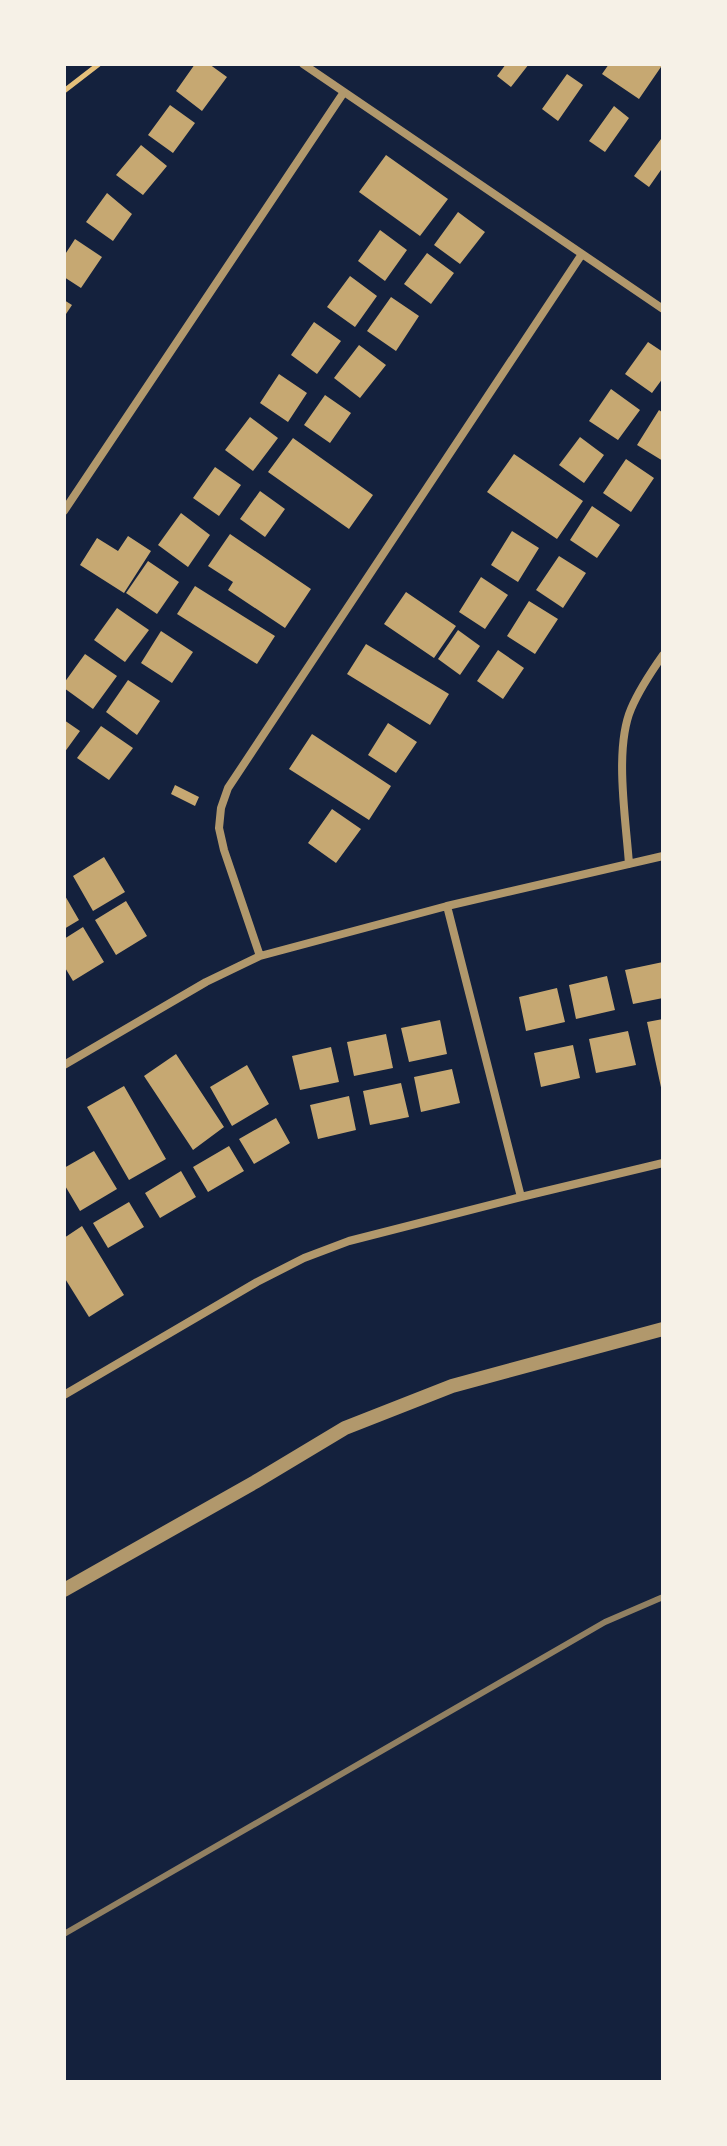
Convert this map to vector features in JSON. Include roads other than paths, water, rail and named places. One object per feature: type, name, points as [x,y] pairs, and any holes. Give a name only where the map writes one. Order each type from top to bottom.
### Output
[{"type":"street","points":[[303,64],[663,309]]},
{"type":"street","points":[[64,511],[344,92]]},
{"type":"street","points":[[260,956],[219,828],[221,808],[228,788],[582,254]]},
{"type":"street","points":[[629,864],[622,754],[624,729],[642,686],[663,655]]},
{"type":"street","points":[[64,1065],[206,982],[260,956],[447,906],[663,856]]},
{"type":"street","points":[[447,906],[521,1197]]},
{"type":"street","points":[[64,1395],[257,1282],[304,1258],[349,1241],[663,1163]]},
{"type":"street","points":[[64,1590],[345,1428],[452,1386],[663,1329]]},
{"type":"railway","points":[[64,1934],[605,1622],[663,1597]]}]
